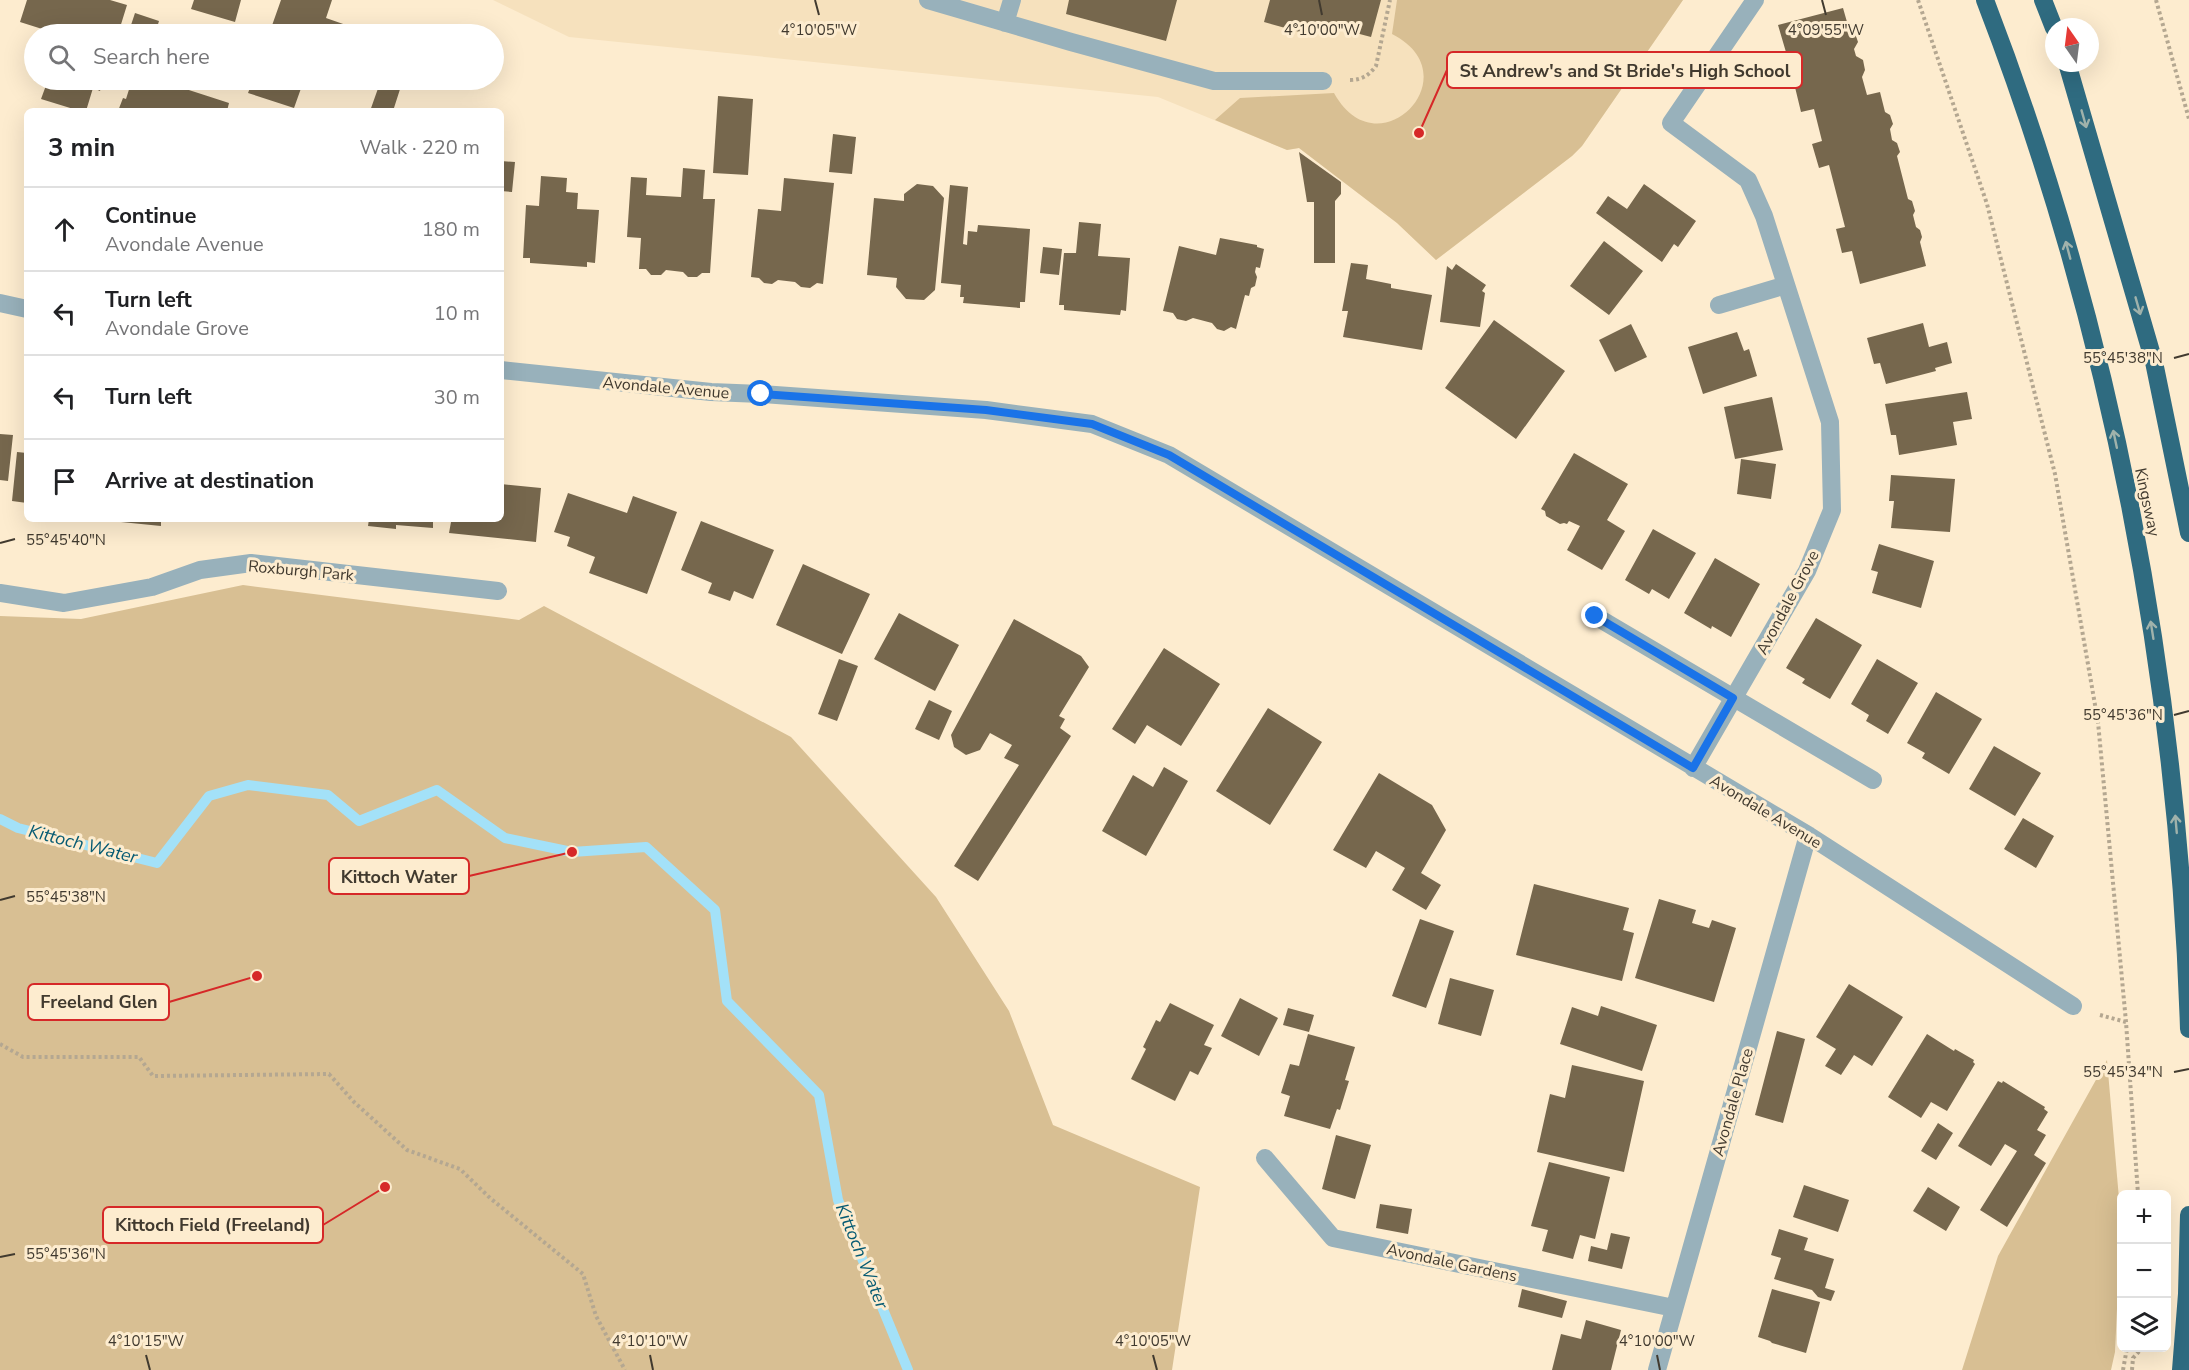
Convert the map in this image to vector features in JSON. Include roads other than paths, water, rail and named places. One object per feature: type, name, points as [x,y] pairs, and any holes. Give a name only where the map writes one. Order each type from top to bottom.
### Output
[{"type":"highway","name":"Kingsway","points":[[1985,0],[2031,127],[2062,229],[2102,377],[2134,526],[2166,727],[2177,829],[2189,1029]]},
{"type":"highway","points":[[2043,0],[2050,18]]},
{"type":"highway","name":"Kingsway","points":[[2070,72],[2154,362],[2189,533]]},
{"type":"highway","points":[[2181,1370],[2187,1294],[2189,1215]]},
{"type":"street","points":[[928,0],[1214,81],[1323,81]]},
{"type":"street","points":[[1005,23],[1012,0]]},
{"type":"street","name":"Avondale Grove","points":[[1693,768],[1808,571],[1832,510],[1830,422],[1764,216],[1748,180],[1671,123],[1755,0]]},
{"type":"street","points":[[1719,305],[1786,285]]},
{"type":"street","points":[[0,303],[24,308]]},
{"type":"street","name":"Avondale Avenue","points":[[504,370],[711,392],[986,410],[1092,424],[1169,455],[1808,835],[2073,1006]]},
{"type":"street","name":"Roxburgh Park","points":[[0,593],[64,603],[152,587],[200,570],[251,563],[498,591]]},
{"type":"street","points":[[1595,616],[1873,780]]},
{"type":"street","name":"Avondale Place","points":[[1657,1370],[1808,835]]},
{"type":"street","name":"Avondale Gardens","points":[[1266,1158],[1333,1238],[1674,1308]]},
{"type":"waterway","name":"Kittoch Water","points":[[0,819],[18,828],[157,863],[209,796],[248,785],[328,795],[359,821],[437,790],[505,838],[572,852],[646,847],[715,910],[727,1001],[819,1095],[838,1200],[908,1370]]},
{"type":"place","name":"St Andrew's and St Bride's High School","points":[[1419,133]]},
{"type":"place","name":"Kittoch Water","points":[[572,852]]},
{"type":"place","name":"Freeland Glen","points":[[257,976]]},
{"type":"place","name":"Kittoch Field (Freeland)","points":[[385,1187]]}]
